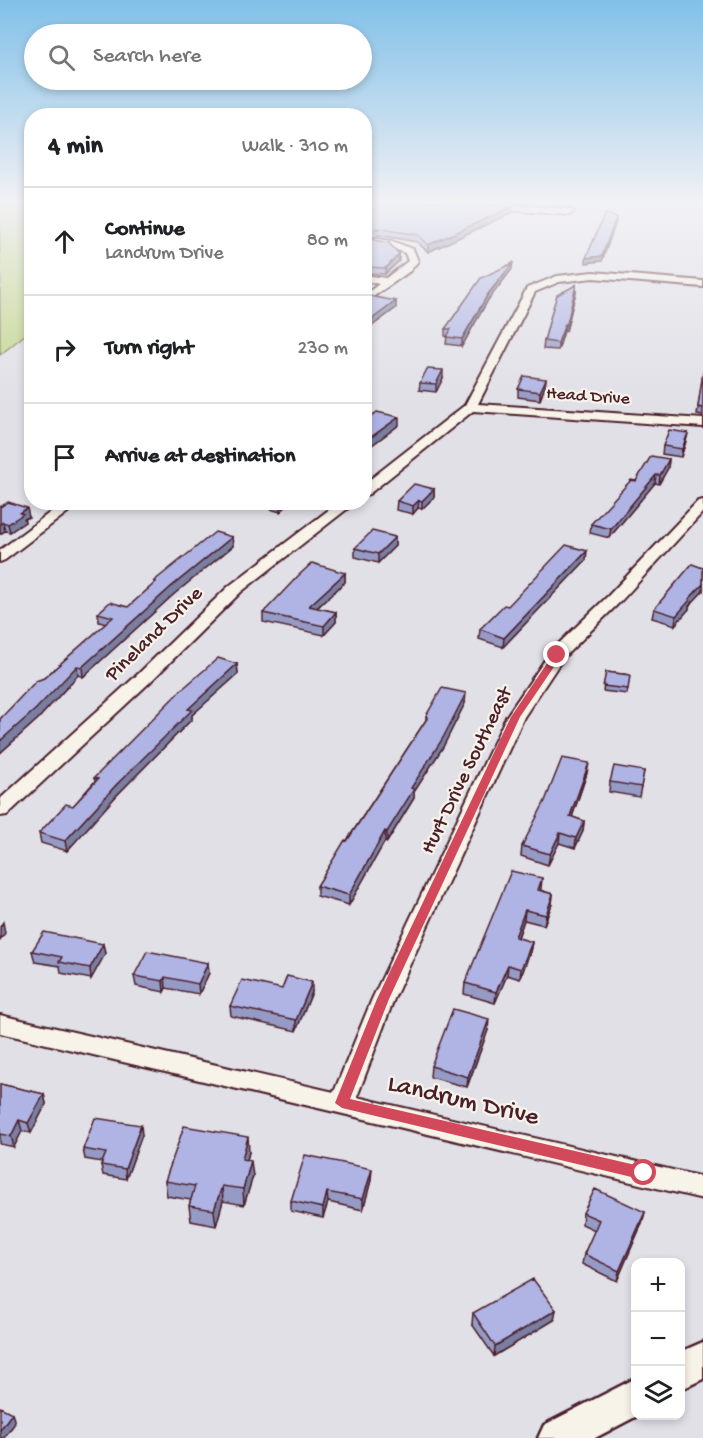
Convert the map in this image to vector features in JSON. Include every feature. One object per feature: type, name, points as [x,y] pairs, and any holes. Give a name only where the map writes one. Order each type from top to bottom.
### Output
[{"type":"street","points":[[372,294],[407,268]]},
{"type":"street","points":[[372,485],[470,407],[531,290],[557,279],[593,275],[703,284]]},
{"type":"street","points":[[372,279],[389,282]]},
{"type":"street","name":"Head Drive","points":[[470,407],[703,423]]},
{"type":"street","name":"Hurt Drive Southeast","points":[[342,1103],[383,999],[529,694],[557,655],[615,598],[703,504]]},
{"type":"street","points":[[0,557],[63,510]]},
{"type":"street","name":"Pineland Drive","points":[[0,810],[142,680],[236,589],[340,510]]},
{"type":"street","name":"Landrum Drive","points":[[0,1024],[703,1188]]},
{"type":"street","points":[[685,1370],[703,1360]]},
{"type":"street","points":[[557,1438],[631,1399]]},
{"type":"green space","points":[[0,268],[24,268],[24,336],[0,355]]},
{"type":"building","points":[[502,268],[509,268],[488,294],[462,339],[447,337],[451,329],[445,329],[481,278]]},
{"type":"building","points":[[576,285],[567,324],[565,324],[558,343],[544,341],[557,295]]},
{"type":"building","points":[[372,297],[396,301],[372,319]]},
{"type":"building","points":[[427,369],[443,370],[436,384],[420,383]]},
{"type":"building","points":[[703,372],[703,408],[698,407]]},
{"type":"building","points":[[524,376],[546,379],[540,392],[518,389]]},
{"type":"building","points":[[377,412],[399,417],[372,436],[372,415]]},
{"type":"building","points":[[669,430],[688,433],[682,449],[663,446]]},
{"type":"building","points":[[651,456],[669,459],[660,475],[656,475],[611,529],[591,524],[631,480],[636,481]]},
{"type":"building","points":[[414,484],[434,489],[413,506],[397,501]]},
{"type":"building","points":[[8,502],[24,507],[24,510],[20,513],[23,514],[8,524],[3,522],[0,524],[0,507]]},
{"type":"building","points":[[372,531],[395,537],[378,554],[355,548]]},
{"type":"building","points":[[215,532],[232,537],[172,586],[82,667],[77,666],[36,709],[0,741],[0,719],[36,681],[44,678],[113,617],[98,613],[110,602],[128,607],[156,582],[154,581]]},
{"type":"building","points":[[566,545],[587,551],[504,638],[480,629],[504,605],[508,606]]},
{"type":"building","points":[[312,563],[345,573],[309,606],[336,612],[324,626],[263,613],[298,576]]},
{"type":"building","points":[[692,564],[703,568],[703,584],[690,600],[676,616],[654,609]]},
{"type":"building","points":[[218,658],[237,664],[188,709],[192,710],[116,785],[65,841],[39,833],[66,804],[73,806],[98,779],[94,778],[179,692]]},
{"type":"building","points":[[606,672],[630,675],[628,689],[603,686]]},
{"type":"building","points":[[442,688],[466,693],[443,738],[411,788],[414,789],[387,832],[385,831],[349,895],[317,886],[345,840],[347,841],[428,717],[426,716]]},
{"type":"building","points":[[562,758],[589,763],[570,816],[584,821],[576,838],[560,833],[550,854],[522,846],[545,801]]},
{"type":"building","points":[[614,766],[644,771],[641,787],[610,782]]},
{"type":"building","points":[[511,871],[542,878],[538,890],[553,894],[546,915],[525,910],[515,937],[532,942],[521,969],[508,965],[496,992],[465,983]]},
{"type":"building","points":[[44,932],[103,944],[90,968],[59,962],[62,957],[32,951]]},
{"type":"building","points":[[147,951],[208,963],[198,984],[165,977],[163,981],[134,976]]},
{"type":"building","points":[[287,976],[312,982],[296,1020],[230,1006],[242,980],[282,989]]},
{"type":"building","points":[[453,1009],[489,1019],[468,1077],[431,1066]]},
{"type":"building","points":[[0,1084],[44,1094],[28,1123],[19,1120],[11,1136],[0,1134]]},
{"type":"building","points":[[95,1118],[141,1125],[125,1169],[101,1165],[106,1153],[83,1149]]},
{"type":"building","points":[[184,1126],[248,1137],[242,1159],[251,1161],[243,1189],[222,1186],[214,1210],[189,1206],[195,1186],[165,1181]]},
{"type":"building","points":[[305,1155],[372,1169],[363,1199],[327,1192],[323,1208],[291,1201]]},
{"type":"building","points":[[595,1189],[645,1212],[619,1271],[584,1254],[599,1220],[583,1213]]},
{"type":"building","points":[[533,1279],[556,1310],[495,1346],[473,1313]]},
{"type":"building","points":[[0,1407],[12,1413],[0,1430]]},
{"type":"waterway","points":[[0,273],[0,285]]},
{"type":"route","points":[[557,655],[529,694],[516,717],[383,999],[342,1103],[644,1173]]}]
